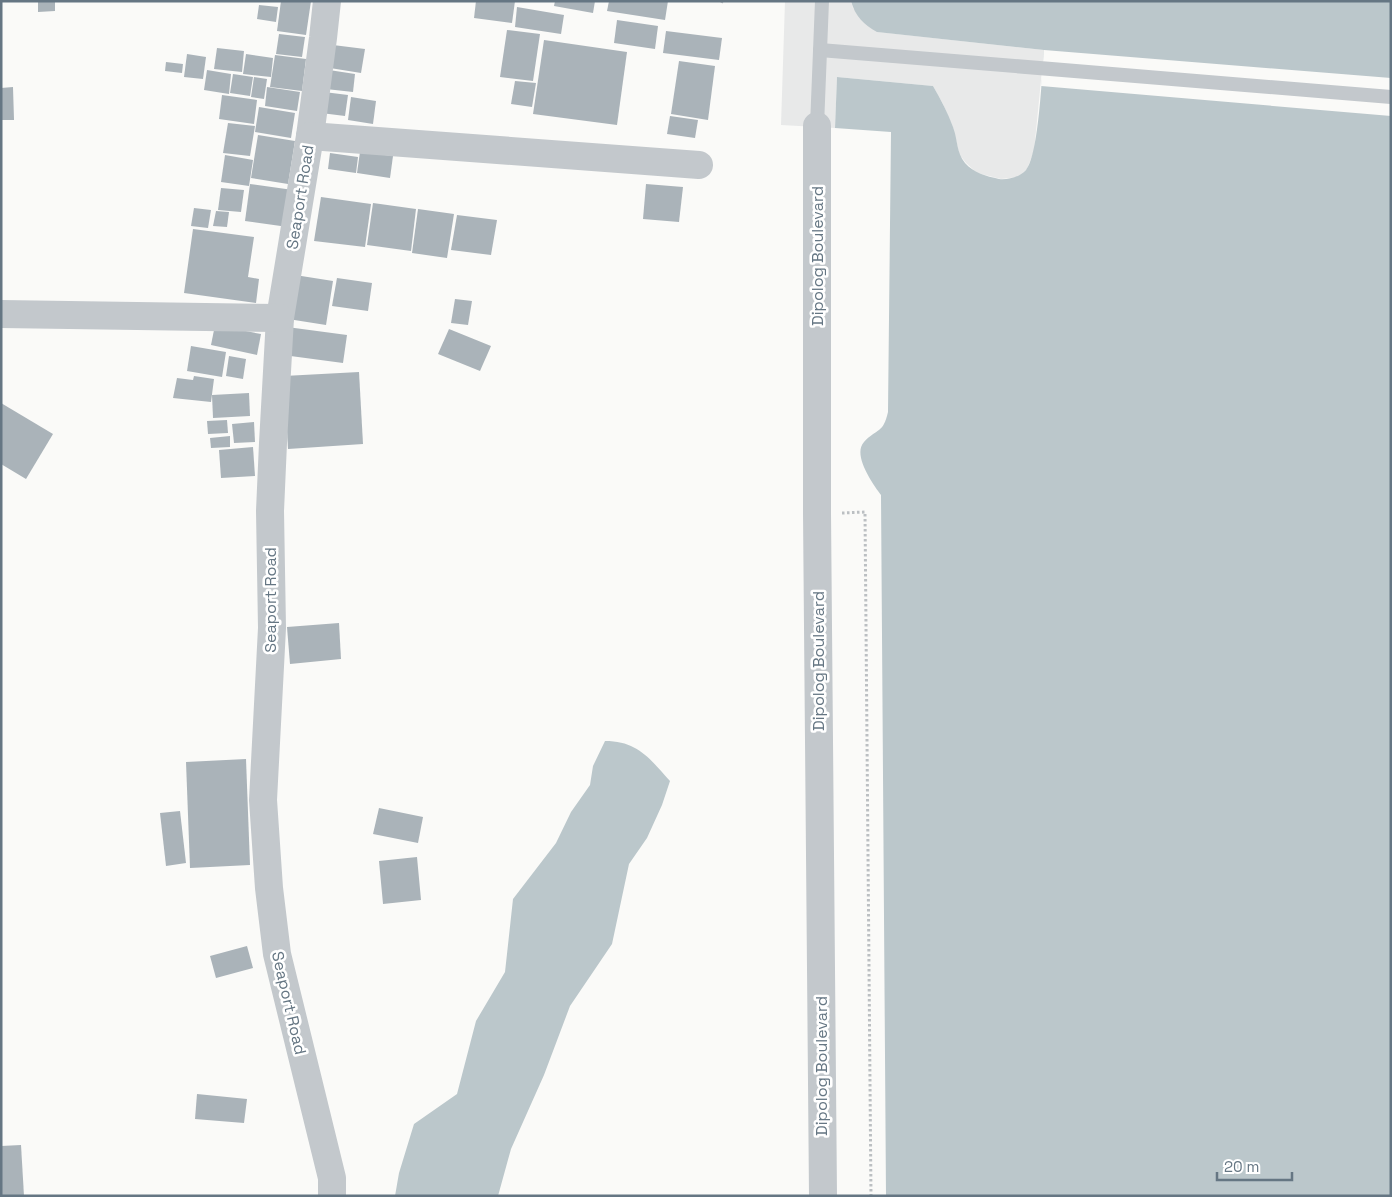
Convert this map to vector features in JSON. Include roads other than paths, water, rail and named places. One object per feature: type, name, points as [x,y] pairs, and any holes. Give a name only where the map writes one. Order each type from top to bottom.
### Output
[{"type":"street","name":"Seaport Road","points":[[327,1],[310,136],[280,318],[270,511],[272,628],[263,800],[269,888],[277,954],[332,1178],[332,1196]]},
{"type":"street","name":"Dipolog Boulevard","points":[[818,126],[816,306],[822,1196]]},
{"type":"street","points":[[310,136],[700,165]]},
{"type":"street","points":[[1,314],[280,318]]},
{"type":"lane","points":[[818,126],[822,1]]},
{"type":"lane","points":[[820,50],[1391,97]]}]
